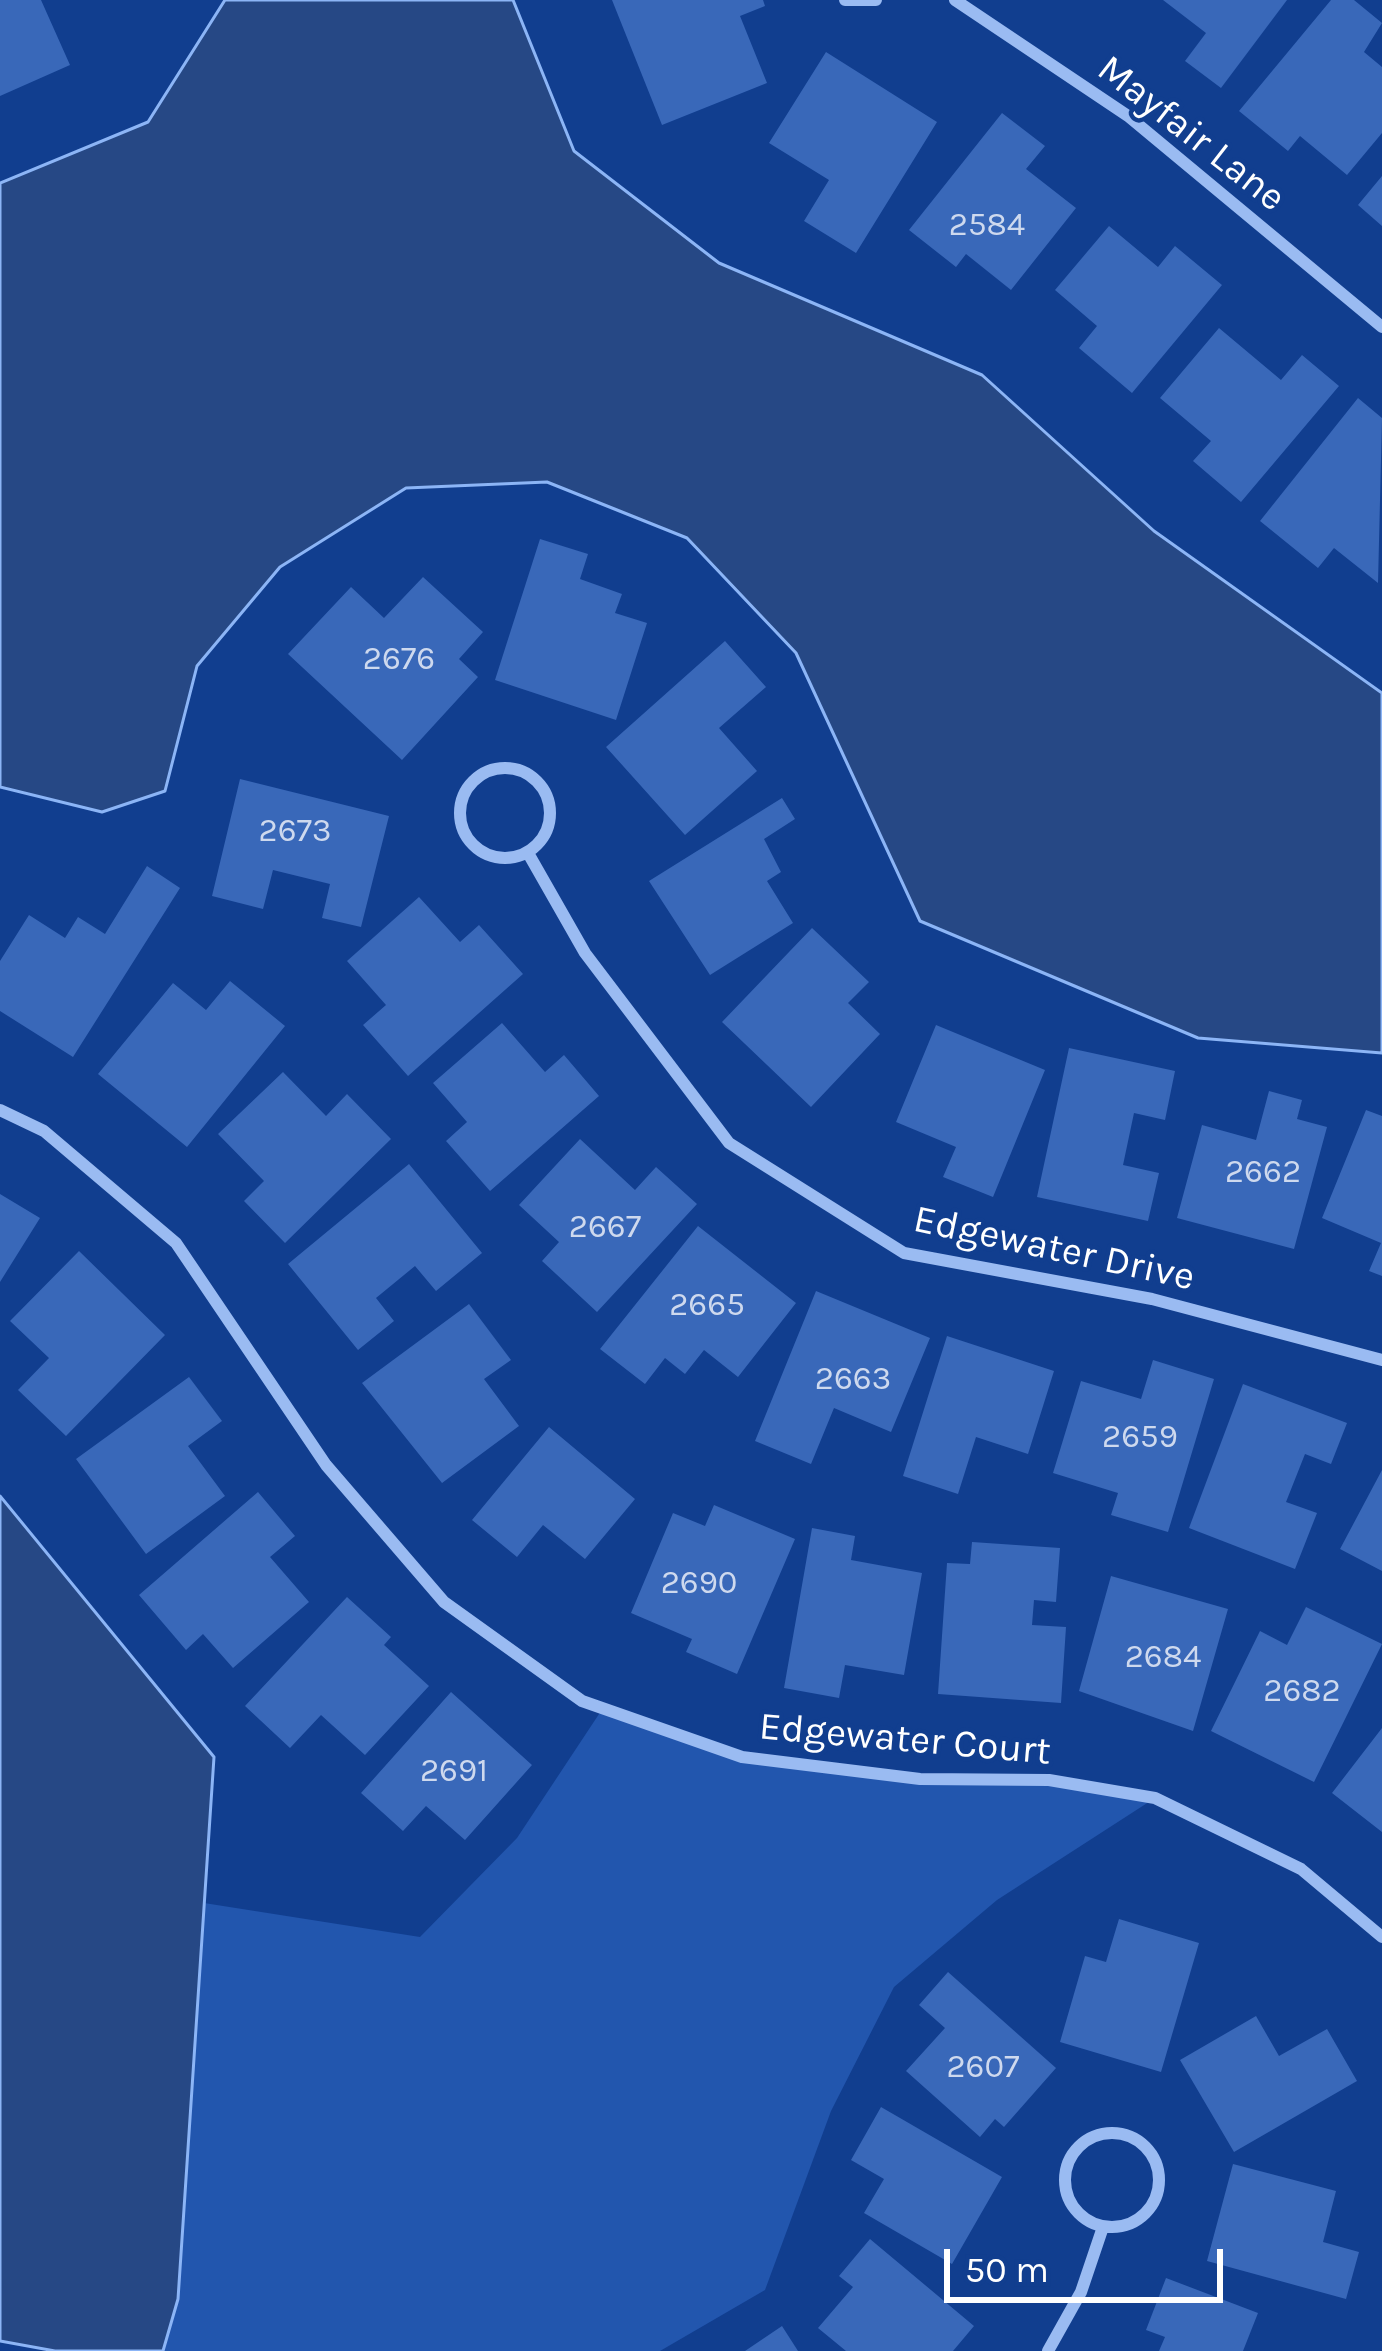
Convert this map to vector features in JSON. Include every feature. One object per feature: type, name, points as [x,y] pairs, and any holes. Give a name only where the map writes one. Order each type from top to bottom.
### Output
[{"type":"street","points":[[845,0],[876,0]]},
{"type":"street","name":"Mayfair Lane","points":[[956,0],[1128,116],[1382,327]]},
{"type":"street","points":[[517,769],[545,791],[550,826],[528,853],[493,857],[465,836],[461,801],[483,773],[517,769]]},
{"type":"street","name":"Edgewater Drive","points":[[528,853],[585,953],[729,1143],[904,1253],[1152,1300],[1382,1360]]},
{"type":"street","name":"Edgewater Court","points":[[0,1110],[44,1132],[176,1243],[326,1465],[444,1603],[582,1700],[742,1757],[920,1779],[1049,1780],[1155,1798],[1301,1869],[1382,1937]]},
{"type":"street","points":[[1121,2134],[1152,2154],[1159,2190],[1138,2220],[1103,2227],[1072,2206],[1065,2171],[1086,2140],[1121,2134]]},
{"type":"street","points":[[1048,2351],[1081,2292],[1103,2227]]},
{"type":"shaded area","points":[[225,0],[513,0],[574,151],[719,263],[982,375],[1154,531],[1382,693],[1382,1053],[1198,1038],[920,921],[796,653],[687,538],[547,482],[406,488],[280,567],[197,666],[165,791],[102,812],[0,787],[0,183],[148,122]]},
{"type":"shaded area","points":[[0,1496],[214,1757],[178,2299],[163,2351],[55,2351],[0,2341]]},
{"type":"shaded area","points":[[603,1708],[743,1757],[920,1779],[1049,1780],[1155,1798],[997,1900],[894,1987],[831,2111],[765,2290],[660,2351],[163,2351],[178,2299],[204,1903],[420,1937],[517,1838]]},
{"type":"building","points":[[0,0],[41,0],[70,65],[0,96]]},
{"type":"building","points":[[612,0],[763,0],[765,6],[740,16],[767,83],[662,125]]},
{"type":"building","points":[[1163,0],[1287,0],[1221,88],[1185,61],[1206,33]]},
{"type":"building","points":[[1331,0],[1354,0],[1382,23],[1364,52],[1382,67],[1382,133],[1347,175],[1300,136],[1288,151],[1239,111]]},
{"type":"building","points":[[826,52],[937,122],[856,253],[804,221],[829,180],[769,143]]},
{"type":"building","points":[[1002,113],[1045,146],[1026,169],[1076,208],[1011,290],[966,254],[956,267],[909,230]]},
{"type":"building","points":[[1382,176],[1382,226],[1358,205]]},
{"type":"building","points":[[1109,226],[1158,267],[1175,246],[1222,285],[1132,393],[1079,348],[1097,326],[1055,290]]},
{"type":"building","points":[[1219,328],[1281,380],[1302,355],[1339,386],[1241,502],[1193,461],[1211,441],[1160,398]]},
{"type":"building","points":[[1358,398],[1382,418],[1378,583],[1334,548],[1318,568],[1260,521]]},
{"type":"building","points":[[540,539],[588,554],[580,579],[622,594],[615,613],[647,623],[616,720],[495,680]]},
{"type":"building","points":[[423,577],[483,632],[459,659],[478,677],[402,760],[288,654],[351,587],[384,618]]},
{"type":"building","points":[[725,641],[766,687],[719,728],[757,771],[685,835],[606,747]]},
{"type":"building","points":[[240,779],[389,816],[361,927],[322,918],[330,884],[273,870],[263,909],[212,896]]},
{"type":"building","points":[[782,798],[795,819],[764,839],[781,872],[767,881],[793,923],[710,975],[649,881]]},
{"type":"building","points":[[147,866],[180,888],[73,1057],[0,1011],[0,961],[29,915],[65,938],[78,917],[105,934]]},
{"type":"building","points":[[419,897],[460,942],[479,925],[523,974],[408,1076],[363,1025],[386,1005],[347,961]]},
{"type":"building","points":[[812,928],[869,982],[848,1003],[880,1034],[811,1107],[722,1022]]},
{"type":"building","points":[[230,981],[285,1026],[187,1147],[98,1074],[173,983],[206,1010]]},
{"type":"building","points":[[502,1023],[545,1072],[564,1055],[599,1096],[490,1191],[446,1141],[467,1122],[433,1083]]},
{"type":"building","points":[[936,1025],[1045,1070],[993,1197],[943,1177],[956,1147],[896,1122]]},
{"type":"building","points":[[1069,1048],[1175,1071],[1165,1120],[1134,1113],[1123,1165],[1159,1173],[1148,1221],[1037,1197]]},
{"type":"building","points":[[283,1072],[326,1116],[347,1094],[391,1139],[285,1243],[244,1201],[264,1181],[218,1134]]},
{"type":"building","points":[[1269,1091],[1302,1100],[1297,1119],[1327,1127],[1294,1249],[1177,1218],[1202,1125],[1256,1140]]},
{"type":"building","points":[[1366,1110],[1382,1116],[1382,1276],[1369,1271],[1381,1243],[1322,1218]]},
{"type":"building","points":[[580,1139],[635,1190],[656,1167],[697,1204],[597,1312],[542,1261],[559,1242],[519,1205]]},
{"type":"building","points":[[409,1164],[482,1253],[436,1291],[415,1266],[376,1298],[394,1321],[358,1350],[288,1264]]},
{"type":"building","points":[[0,1194],[40,1218],[0,1282]]},
{"type":"building","points":[[698,1226],[796,1303],[738,1377],[704,1350],[685,1374],[665,1358],[645,1384],[600,1349]]},
{"type":"building","points":[[79,1251],[165,1335],[66,1436],[18,1390],[49,1358],[10,1321]]},
{"type":"building","points":[[816,1291],[930,1338],[891,1432],[834,1408],[811,1464],[755,1441]]},
{"type":"building","points":[[469,1304],[511,1360],[484,1379],[519,1426],[442,1483],[362,1383]]},
{"type":"building","points":[[947,1336],[1054,1371],[1028,1454],[976,1437],[958,1494],[903,1476]]},
{"type":"building","points":[[1153,1360],[1214,1379],[1168,1532],[1111,1515],[1118,1493],[1053,1473],[1081,1381],[1141,1399]]},
{"type":"building","points":[[189,1377],[222,1421],[188,1446],[225,1496],[146,1554],[76,1459]]},
{"type":"building","points":[[1243,1384],[1347,1423],[1331,1464],[1305,1454],[1286,1502],[1317,1513],[1295,1569],[1189,1528]]},
{"type":"building","points":[[549,1427],[635,1499],[585,1559],[543,1525],[517,1557],[472,1520]]},
{"type":"building","points":[[1382,1470],[1382,1571],[1340,1549]]},
{"type":"building","points":[[258,1492],[295,1536],[270,1557],[309,1602],[233,1668],[203,1634],[186,1650],[139,1595]]},
{"type":"building","points":[[714,1505],[795,1539],[737,1674],[686,1652],[692,1639],[631,1613],[673,1513],[705,1526]]},
{"type":"building","points":[[812,1528],[855,1536],[851,1560],[922,1573],[904,1675],[845,1665],[839,1698],[784,1688]]},
{"type":"building","points":[[972,1542],[1060,1548],[1056,1602],[1034,1600],[1032,1625],[1066,1627],[1061,1703],[938,1694],[947,1563],[970,1564]]},
{"type":"building","points":[[1111,1576],[1228,1609],[1193,1731],[1079,1691]]},
{"type":"building","points":[[347,1597],[391,1637],[384,1645],[429,1686],[365,1755],[321,1715],[290,1748],[245,1706]]},
{"type":"building","points":[[1306,1607],[1382,1644],[1314,1782],[1211,1731],[1260,1631],[1287,1645]]},
{"type":"building","points":[[451,1692],[532,1765],[465,1840],[426,1806],[403,1831],[361,1793]]},
{"type":"building","points":[[1382,1728],[1382,1832],[1332,1793]]},
{"type":"building","points":[[1119,1919],[1199,1943],[1161,2072],[1060,2042],[1085,1956],[1106,1962]]},
{"type":"building","points":[[948,1972],[1056,2068],[1004,2127],[995,2119],[980,2137],[906,2071],[945,2028],[919,2005]]},
{"type":"building","points":[[1256,2016],[1279,2056],[1327,2029],[1357,2081],[1234,2152],[1180,2060]]},
{"type":"building","points":[[881,2107],[1002,2177],[952,2264],[864,2213],[884,2179],[851,2160]]},
{"type":"building","points":[[1233,2164],[1336,2191],[1323,2242],[1359,2252],[1346,2299],[1207,2261]]},
{"type":"building","points":[[870,2239],[974,2326],[953,2351],[846,2351],[818,2328],[853,2287],[839,2276]]},
{"type":"building","points":[[1166,2278],[1258,2313],[1243,2351],[1159,2351],[1165,2337],[1146,2330]]},
{"type":"building","points":[[782,2326],[798,2351],[745,2351]]}]
